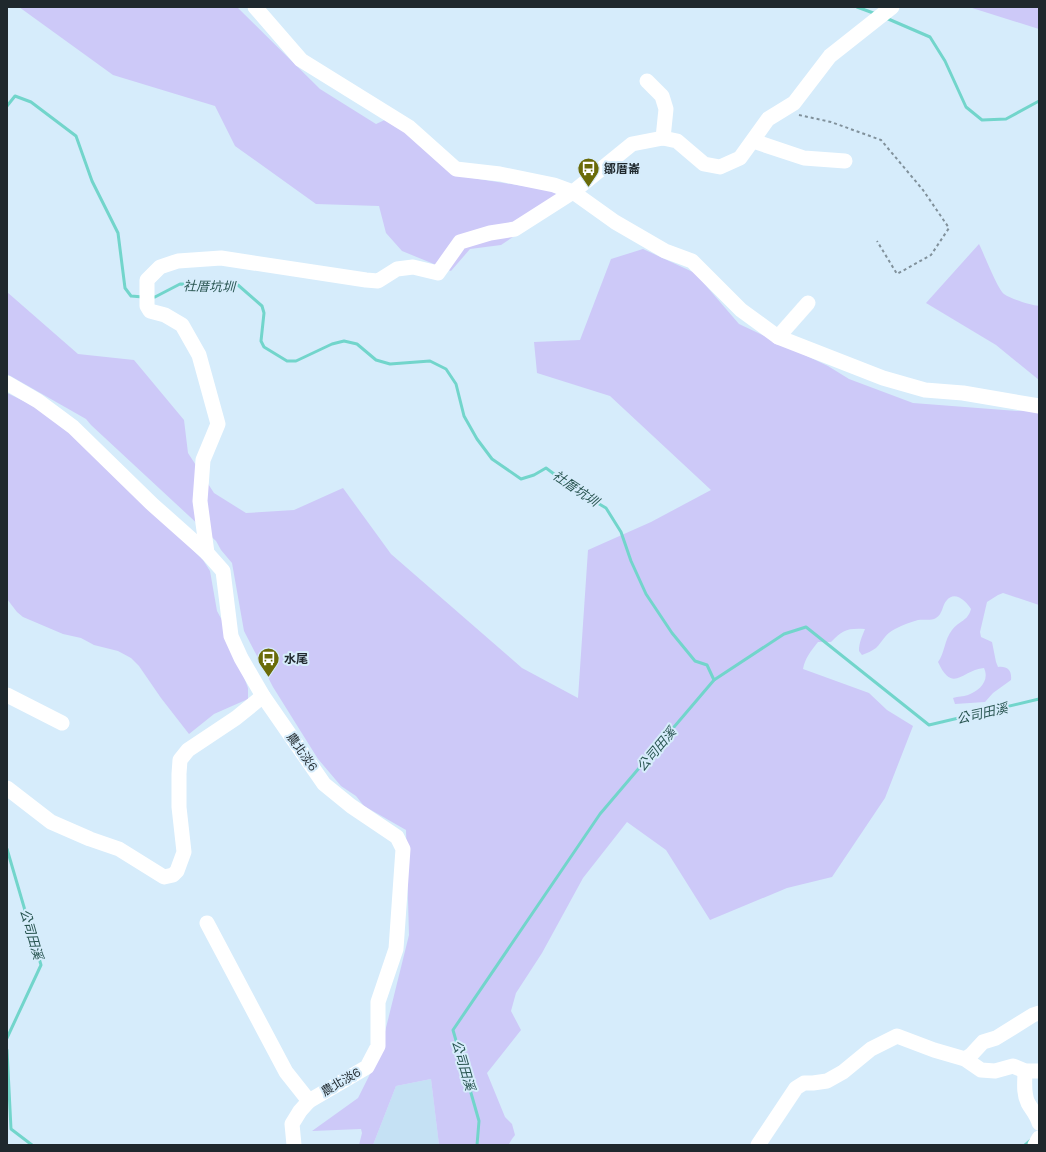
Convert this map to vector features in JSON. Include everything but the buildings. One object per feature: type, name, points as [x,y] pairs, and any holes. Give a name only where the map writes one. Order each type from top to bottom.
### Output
[{"type":"street","points":[[255,7],[301,60],[409,127],[456,169],[500,174],[554,185],[573,192],[615,222],[665,251],[692,261],[741,310],[778,337],[883,378],[925,390],[963,393],[1039,406]]},
{"type":"street","points":[[207,553],[200,501],[203,460],[218,424],[199,355],[182,325],[165,316],[150,311],[147,306],[147,280],[152,273],[160,267],[178,261],[221,258],[366,280],[378,280],[397,269],[413,267],[438,273],[460,242],[490,233],[515,229],[573,192],[632,144],[663,138],[677,141],[704,164],[720,167],[740,158],[768,119],[794,103],[830,56],[892,7]]},
{"type":"street","points":[[646,81],[662,96],[666,109],[663,138]]},
{"type":"street","points":[[753,141],[804,158],[845,161]]},
{"type":"street","points":[[778,337],[808,303]]},
{"type":"street","name":"農北淡6","points":[[7,383],[38,400],[73,427],[153,505],[207,553],[223,571],[231,636],[240,658],[263,696],[324,784],[350,806],[398,836],[403,849],[396,949],[378,1002],[378,1046],[367,1067],[309,1101],[300,1111],[292,1124],[294,1145]]},
{"type":"street","points":[[7,695],[62,723]]},
{"type":"street","points":[[7,788],[51,822],[90,839],[119,849],[164,876],[173,875],[177,870],[184,852],[179,807],[180,760],[188,750],[236,718],[263,696]]},
{"type":"street","points":[[207,923],[286,1072],[309,1101]]},
{"type":"street","points":[[965,1059],[971,1055],[983,1042],[996,1038],[1039,1013]]},
{"type":"street","points":[[758,1145],[796,1088],[804,1083],[827,1081],[843,1072],[871,1049],[897,1036],[934,1050],[965,1059],[981,1070],[995,1071],[1013,1066],[1032,1071],[1024,1089],[1027,1102],[1037,1115],[1039,1123]]},
{"type":"street","points":[[1035,1145],[1039,1138]]},
{"type":"path","points":[[780,112],[831,122],[881,140],[923,190],[950,228],[931,255],[897,274],[877,241]]},
{"type":"shaded area","points":[[19,7],[237,7],[320,89],[376,124],[389,118],[466,177],[549,190],[558,195],[546,215],[501,245],[470,249],[451,271],[402,251],[386,233],[379,206],[316,204],[235,146],[215,106],[113,75]]},
{"type":"shaded area","points":[[969,7],[1039,7],[1039,29]]},
{"type":"shaded area","points":[[979,244],[1001,291],[1011,298],[1021,302],[1039,306],[1039,380],[996,345],[926,303]]},
{"type":"shaded area","points":[[643,249],[695,273],[739,324],[828,366],[849,379],[913,403],[1017,411],[1039,409],[1039,605],[1003,593],[998,595],[987,602],[980,632],[981,637],[992,642],[998,667],[1004,667],[1009,670],[1011,680],[993,693],[985,702],[955,704],[953,698],[966,696],[976,691],[982,685],[986,677],[984,668],[977,669],[954,679],[943,672],[938,662],[949,634],[955,627],[966,619],[971,609],[964,600],[954,596],[947,600],[940,614],[936,618],[930,620],[918,620],[892,631],[876,648],[862,655],[859,648],[865,629],[854,629],[842,632],[831,642],[818,642],[807,658],[803,669],[869,693],[887,710],[913,726],[885,798],[832,877],[787,888],[710,920],[666,850],[627,822],[583,878],[542,953],[516,993],[511,1011],[521,1030],[487,1073],[505,1117],[512,1124],[515,1135],[509,1144],[510,1145],[439,1145],[431,1079],[396,1086],[373,1145],[359,1145],[362,1133],[361,1129],[312,1131],[358,1098],[379,1056],[409,935],[406,830],[364,806],[356,796],[341,786],[318,759],[273,687],[244,631],[232,563],[221,550],[216,541],[86,419],[7,374],[7,292],[78,354],[134,360],[184,420],[188,453],[214,493],[246,513],[294,510],[343,488],[391,554],[522,668],[578,698],[588,550],[651,522],[711,490],[610,396],[537,373],[534,342],[580,340],[611,259]]},
{"type":"shaded area","points":[[7,393],[57,417],[203,560],[210,571],[217,611],[224,624],[248,688],[248,699],[214,714],[189,734],[161,698],[139,666],[131,658],[118,651],[94,645],[81,638],[63,634],[23,617],[17,612],[7,599]]},
{"type":"shaded area","points":[[431,1079],[439,1145],[373,1145],[396,1086]]},
{"type":"waterway","points":[[857,7],[876,14]]},
{"type":"waterway","points":[[886,18],[930,37],[945,61],[966,107],[982,120],[1006,119],[1039,101]]},
{"type":"waterway","name":"社厝坑圳","points":[[7,106],[15,96],[31,102],[76,136],[92,181],[118,233],[125,288],[131,296],[143,297]]},
{"type":"waterway","name":"社厝坑圳","points":[[151,297],[155,297],[180,284],[238,285],[262,306],[264,313],[261,341],[264,347],[287,361],[296,361],[332,344],[344,341],[357,344],[376,360],[390,364],[430,361],[446,369],[456,384],[464,416],[477,439],[492,459],[521,479],[534,475],[546,468],[577,491],[606,508],[621,532],[631,561],[646,594],[672,633],[695,661],[707,665],[714,680]]},
{"type":"waterway","name":"公司田溪","points":[[477,1145],[479,1121],[453,1030],[600,814],[714,680],[784,634],[806,627],[929,725],[1039,699]]},
{"type":"waterway","name":"公司田溪","points":[[7,849],[41,965],[7,1038]]},
{"type":"waterway","name":"公司田溪","points":[[7,1050],[11,1129],[32,1145]]},
{"type":"waterway","points":[[1025,1145],[1031,1140]]},
{"type":"place","name":"鄒厝崙","points":[[589,188]]},
{"type":"place","name":"水尾","points":[[269,678]]}]
